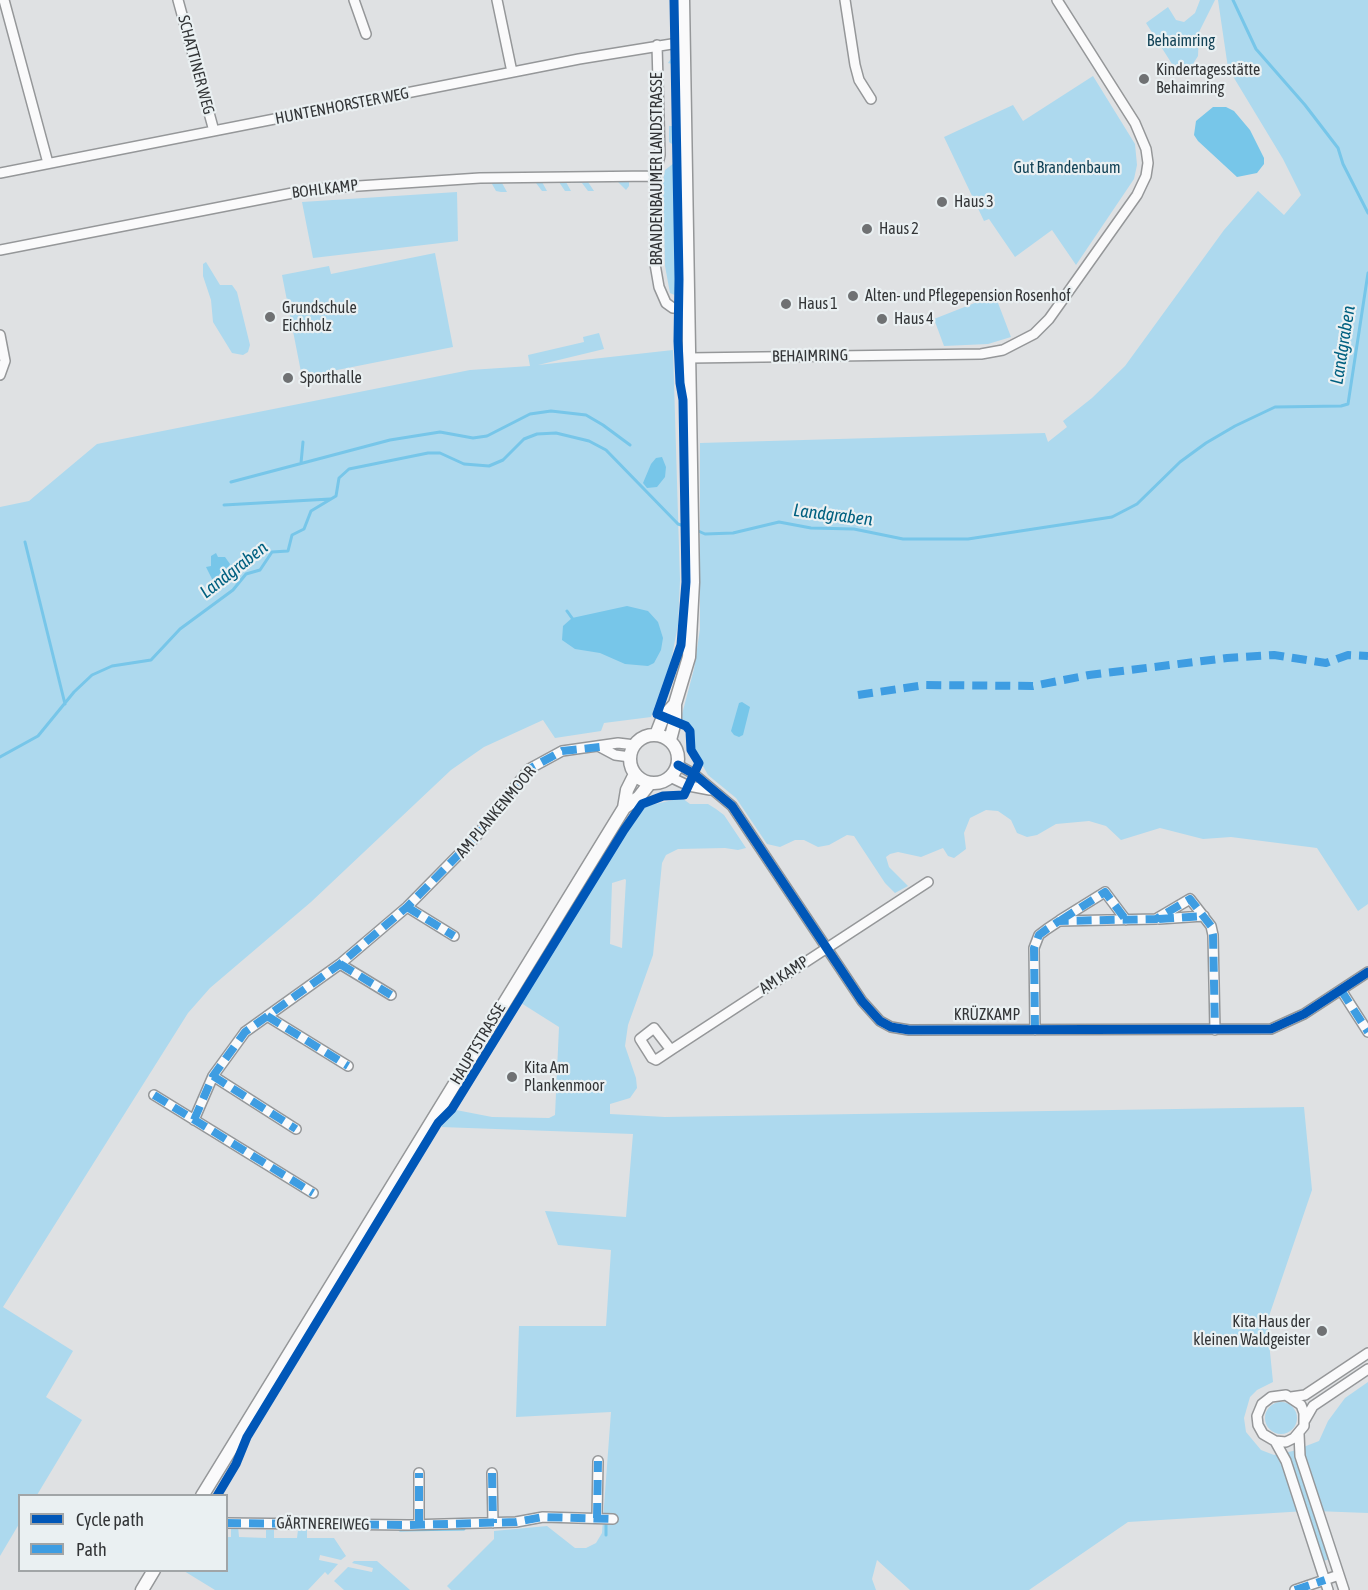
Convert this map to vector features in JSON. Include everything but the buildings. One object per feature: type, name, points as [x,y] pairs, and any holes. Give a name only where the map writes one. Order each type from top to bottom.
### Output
[{"type":"main road","name":"BRANDENBAUMER LANDSTRASSE","points":[[675,704],[689,657],[693,629],[693,515],[683,0]]},
{"type":"main road","points":[[656,735],[663,717],[675,704]]},
{"type":"main road","points":[[670,740],[675,721],[675,704]]},
{"type":"main road","points":[[650,783],[635,774],[630,757],[635,745],[643,738],[656,735],[670,740],[677,751],[678,765],[670,777]]},
{"type":"main road","name":"HAUPTSTRASSE","points":[[203,1494],[624,808],[627,790],[635,774]]},
{"type":"main road","name":"HAUPTSTRASSE","points":[[624,808],[639,797],[650,783],[661,783],[670,777]]},
{"type":"main road","points":[[142,1590],[153,1572]]},
{"type":"street","points":[[4,0],[48,163]]},
{"type":"street","name":"SCHATTINER WEG","points":[[178,0],[214,131]]},
{"type":"street","points":[[354,0],[366,34]]},
{"type":"street","points":[[497,0],[512,72]]},
{"type":"street","points":[[845,0],[855,65],[859,80],[871,99]]},
{"type":"street","name":"BEHAIMRING","points":[[690,357],[981,354],[1003,350],[1034,334],[1049,319],[1137,195],[1146,176],[1148,163],[1146,149],[1135,123],[1056,0]]},
{"type":"street","name":"HUNTENHORSTER WEG","points":[[0,173],[512,72],[684,42]]},
{"type":"street","name":"BRANDENBAUMER LANDSTRASSE","points":[[657,45],[660,155],[655,176],[658,287],[669,306],[689,309]]},
{"type":"street","name":"BOHLKAMP","points":[[0,250],[324,187],[480,178],[655,176]]},
{"type":"street","points":[[0,335],[5,361],[0,375]]},
{"type":"street","name":"AM PLANKENMOOR","points":[[194,1120],[213,1076],[235,1043],[267,1016],[340,964],[407,907],[475,838],[529,769],[562,751],[618,743],[635,745]]},
{"type":"street","name":"AM PLANKENMOOR","points":[[600,747],[615,755],[630,757]]},
{"type":"street","name":"KRÜZKAMP","points":[[678,765],[694,774],[710,790],[732,806],[872,1014],[891,1027],[909,1030],[1247,1031],[1279,1027],[1368,972]]},
{"type":"street","name":"KRÜZKAMP","points":[[670,777],[689,786],[710,790]]},
{"type":"street","name":"AM KAMP","points":[[671,1050],[928,882]]},
{"type":"street","points":[[1035,1030],[1034,948],[1039,935],[1105,892],[1126,920]]},
{"type":"street","points":[[1156,919],[1190,899],[1204,916],[1213,934],[1215,1030]]},
{"type":"street","points":[[407,907],[454,936]]},
{"type":"street","points":[[1059,921],[1204,916]]},
{"type":"street","points":[[340,964],[391,995]]},
{"type":"street","points":[[1341,990],[1368,1032]]},
{"type":"street","points":[[267,1016],[348,1066]]},
{"type":"street","points":[[213,1076],[296,1129]]},
{"type":"street","points":[[154,1095],[313,1193]]},
{"type":"street","points":[[1299,1434],[1290,1441],[1275,1441],[1263,1434],[1258,1425],[1260,1408],[1271,1397],[1280,1394],[1291,1397],[1305,1395],[1368,1353]]},
{"type":"street","points":[[1344,1590],[1300,1456],[1299,1434],[1313,1406],[1368,1369]]},
{"type":"street","points":[[1291,1397],[1301,1405],[1305,1420]]},
{"type":"street","points":[[1275,1441],[1286,1461],[1328,1590]]},
{"type":"street","points":[[597,1518],[598,1461]]},
{"type":"street","points":[[419,1473],[419,1524]]},
{"type":"street","points":[[492,1473],[493,1523]]},
{"type":"street","name":"GÄRTNEREIWEG","points":[[228,1523],[419,1524],[493,1523],[543,1517],[613,1519]]},
{"type":"street","points":[[1295,1590],[1339,1575]]},
{"type":"green space","name":"Behaimring","points":[[1200,0],[1215,0],[1199,32],[1198,56],[1191,67],[1179,75],[1146,23],[1168,7],[1176,20],[1184,22],[1195,13]]},
{"type":"green space","points":[[1218,0],[1368,0],[1368,904],[1358,911],[1317,848],[1231,837],[1203,839],[1160,828],[1121,840],[1106,826],[1089,821],[1056,824],[1037,835],[1027,837],[1017,833],[1011,820],[998,811],[986,810],[970,818],[964,833],[966,849],[954,858],[948,856],[943,848],[921,857],[898,852],[886,857],[889,867],[908,886],[895,893],[885,883],[854,836],[847,835],[829,845],[818,847],[804,840],[795,840],[780,847],[767,844],[736,798],[708,775],[694,750],[691,728],[681,718],[694,669],[700,629],[700,443],[1045,433],[1048,442],[1067,427],[1063,421],[1092,398],[1125,366],[1224,230],[1258,191],[1284,215],[1301,195],[1283,159],[1228,68]]},
{"type":"green space","points":[[672,57],[679,60],[680,139],[675,146],[669,142],[669,126],[672,126],[672,64],[668,63]]},
{"type":"green space","name":"Gut Brandenbaum","points":[[1093,76],[1135,144],[1137,165],[1134,179],[1076,265],[1052,230],[1015,257],[989,219],[984,221],[944,137],[1013,105],[1023,121]]},
{"type":"green space","points":[[674,163],[680,164],[683,295],[679,297],[670,293],[665,266],[663,181],[665,170]]},
{"type":"green space","points":[[629,180],[626,190],[618,182],[588,182],[594,191],[588,191],[582,183],[566,182],[571,191],[565,191],[559,182],[542,182],[547,191],[542,191],[536,183],[502,183],[507,192],[501,192],[496,191],[492,184],[492,182]]},
{"type":"green space","points":[[457,192],[458,241],[313,258],[302,202]]},
{"type":"green space","points":[[435,253],[453,347],[302,377],[282,275],[329,266],[331,274]]},
{"type":"green space","points":[[206,262],[220,285],[232,285],[237,292],[250,345],[248,352],[243,355],[232,353],[213,322],[211,300],[203,276],[203,264]]},
{"type":"green space","points":[[995,295],[1011,337],[988,344],[944,346],[934,319]]},
{"type":"green space","points":[[599,333],[604,349],[538,365],[673,350],[680,580],[678,625],[671,661],[651,717],[604,723],[601,731],[555,738],[543,720],[484,747],[451,770],[311,902],[210,988],[188,1013],[3,1307],[73,1351],[46,1397],[82,1420],[38,1494],[18,1494],[18,1526],[0,1556],[0,507],[29,501],[97,444],[470,370],[530,366],[528,355],[584,342],[583,337]]},
{"type":"green space","points":[[682,798],[690,804],[708,804],[724,815],[746,848],[738,850],[678,849],[666,855],[662,863],[653,955],[628,1025],[625,1046],[637,1088],[630,1098],[610,1104],[610,1114],[665,1117],[1304,1107],[1312,1190],[1267,1322],[1273,1382],[1257,1390],[1250,1397],[1244,1418],[1246,1432],[1261,1450],[1274,1455],[1293,1451],[1319,1441],[1328,1421],[1345,1398],[1368,1382],[1368,1513],[1315,1511],[1330,1559],[1323,1561],[1306,1511],[1128,1522],[1029,1590],[910,1590],[877,1560],[872,1579],[876,1590],[451,1590],[447,1586],[494,1539],[494,1531],[547,1526],[575,1548],[586,1548],[596,1543],[602,1533],[611,1412],[516,1417],[519,1326],[606,1326],[611,1250],[558,1245],[545,1211],[626,1217],[633,1134],[441,1127],[456,1110],[492,1117],[549,1118],[555,1115],[559,1027],[521,1003],[642,807]],"holes":[[[626,880],[622,948],[610,944],[612,883]]]},
{"type":"green space","points":[[1281,1402],[1293,1406],[1297,1418],[1293,1430],[1281,1434],[1269,1430],[1265,1418],[1269,1406]]},
{"type":"green space","points":[[231,1526],[238,1526],[239,1537],[266,1538],[266,1530],[274,1530],[274,1538],[297,1538],[298,1530],[307,1530],[307,1538],[334,1538],[346,1556],[341,1560],[320,1555],[319,1560],[338,1564],[328,1575],[325,1572],[308,1590],[215,1590],[186,1572],[228,1572],[228,1537],[231,1537]]},
{"type":"green space","points":[[354,1561],[377,1561],[410,1590],[344,1590],[334,1581],[348,1567],[372,1572],[373,1568],[352,1563]]},
{"type":"shaded area","points":[[1213,107],[1226,107],[1234,111],[1250,130],[1264,158],[1264,164],[1257,173],[1237,177],[1194,135],[1196,121]]},
{"type":"shaded area","points":[[662,457],[666,467],[665,477],[657,487],[647,488],[643,483],[651,464],[656,458]]},
{"type":"shaded area","points":[[216,553],[218,557],[225,557],[230,564],[226,573],[214,583],[206,567],[211,566],[211,556]]},
{"type":"shaded area","points":[[627,606],[648,611],[658,622],[663,638],[661,650],[654,663],[648,666],[625,664],[600,653],[575,649],[562,640],[563,626],[572,618]]},
{"type":"shaded area","points":[[742,702],[750,707],[743,735],[739,737],[731,731],[739,703]]},
{"type":"waterway","name":"Landgraben","points":[[1233,0],[1256,49],[1305,105],[1338,148],[1343,164],[1368,213]]},
{"type":"waterway","name":"Landgraben","points":[[696,530],[705,534],[733,533],[779,522],[811,528],[854,529],[903,539],[968,539],[1112,517],[1137,504],[1180,462],[1235,426],[1275,407],[1348,404],[1368,273]]},
{"type":"waterway","points":[[231,482],[390,440],[440,432],[473,438],[487,436],[530,414],[551,411],[586,415],[630,445]]},
{"type":"waterway","name":"Landgraben","points":[[0,757],[38,736],[74,692],[92,675],[112,666],[151,660],[180,629],[233,590],[246,574],[260,570],[272,552],[288,551],[292,535],[304,529],[311,511],[336,496],[339,478],[349,469],[428,453],[440,453],[464,464],[489,466],[503,460],[524,439],[537,434],[556,433],[589,441],[606,450],[678,524],[690,528]]},
{"type":"waterway","points":[[301,463],[303,442]]},
{"type":"waterway","points":[[224,505],[330,499]]},
{"type":"waterway","points":[[25,542],[65,704]]},
{"type":"waterway","points":[[567,611],[572,618]]},
{"type":"waterway","points":[[606,1520],[606,1535]]},
{"type":"waterway","points":[[400,1530],[464,1529]]},
{"type":"marked path","points":[[858,695],[925,685],[1033,686],[1089,675],[1227,658],[1274,655],[1326,663],[1348,655],[1368,656]]},
{"type":"marked path","points":[[194,1120],[213,1076],[245,1032],[340,964],[407,907],[475,838],[529,769],[562,751],[600,747]]},
{"type":"marked path","points":[[1061,920],[1105,892],[1126,920]]},
{"type":"marked path","points":[[1035,1030],[1034,948],[1039,935],[1059,921],[1156,919],[1190,899],[1211,926],[1213,935],[1215,1030]]},
{"type":"marked path","points":[[407,907],[454,936]]},
{"type":"marked path","points":[[1159,919],[1204,916]]},
{"type":"marked path","points":[[340,964],[391,995]]},
{"type":"marked path","points":[[1341,990],[1368,1032]]},
{"type":"marked path","points":[[267,1016],[348,1066]]},
{"type":"marked path","points":[[213,1076],[296,1129]]},
{"type":"marked path","points":[[154,1095],[313,1193]]},
{"type":"marked path","points":[[597,1518],[598,1461]]},
{"type":"marked path","points":[[419,1473],[419,1524]]},
{"type":"marked path","points":[[492,1473],[493,1523]]},
{"type":"marked path","points":[[228,1523],[408,1525],[516,1522],[543,1517],[613,1519]]},
{"type":"marked path","points":[[1295,1590],[1325,1580]]},
{"type":"cycle path","points":[[218,1494],[236,1464],[247,1437],[438,1123],[452,1109],[624,830],[642,804],[663,796],[684,795],[699,763],[691,750],[690,731],[686,726],[657,714],[681,645],[686,582],[683,400],[678,341],[674,0]]},
{"type":"cycle path","points":[[678,765],[694,774],[732,806],[862,1001],[880,1021],[891,1027],[909,1030],[1271,1029],[1304,1014],[1368,972]]},
{"type":"place","name":"Kindertagesstätte Behaimring","points":[[1144,79]]},
{"type":"place","name":"Haus 3","points":[[942,202]]},
{"type":"place","name":"Haus 2","points":[[867,229]]},
{"type":"place","name":"Alten- und Pflegepension Rosenhof","points":[[853,296]]},
{"type":"place","name":"Haus 1","points":[[786,304]]},
{"type":"place","name":"Grundschule Eichholz","points":[[270,317]]},
{"type":"place","name":"Haus 4","points":[[882,319]]},
{"type":"place","name":"Sporthalle","points":[[288,378]]},
{"type":"place","name":"Kita Am Plankenmoor","points":[[512,1077]]},
{"type":"place","name":"Kita Haus der kleinen Waldgeister","points":[[1322,1331]]}]
